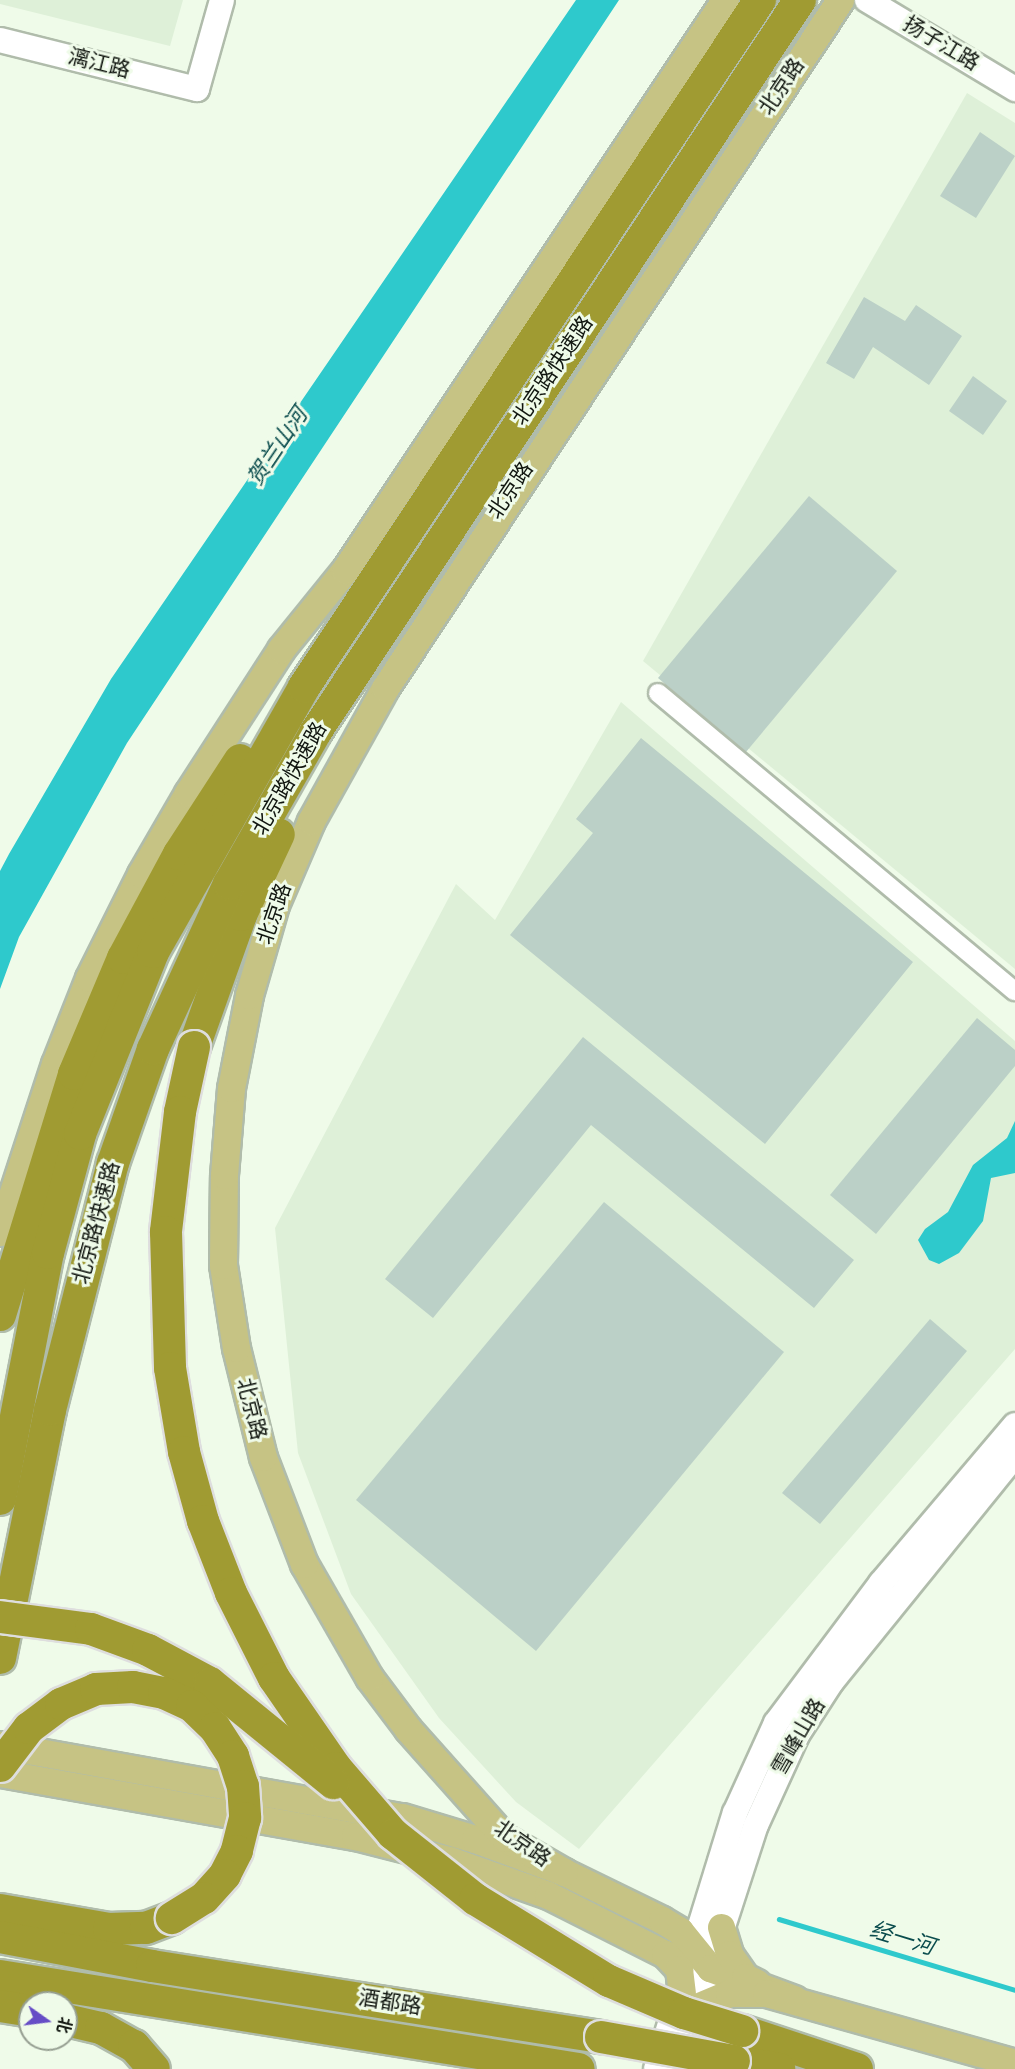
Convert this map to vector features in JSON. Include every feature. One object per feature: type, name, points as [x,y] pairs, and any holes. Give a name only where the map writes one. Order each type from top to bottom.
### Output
[{"type":"highway","name":"北京路快速路","points":[[0,1499],[48,1253],[106,1028],[179,854],[300,670],[395,553],[760,0]]},
{"type":"highway","name":"北京路快速路","points":[[0,1658],[79,1288],[112,1163],[153,1049],[229,884],[315,732],[800,0]]},
{"type":"highway","points":[[378,637],[241,915],[194,1047],[178,1124],[165,1253],[170,1368],[184,1452],[231,1593],[274,1678],[336,1768],[393,1834]]},
{"type":"highway","points":[[3,1306],[38,1183],[106,1028]]},
{"type":"highway","points":[[0,1617],[91,1629],[148,1650],[210,1683],[475,1899],[540,1942],[630,1990],[742,2031],[857,2069]]},
{"type":"highway","points":[[0,1766],[29,1728],[61,1704],[96,1689],[133,1687],[164,1693],[192,1706],[215,1728],[233,1755],[243,1786],[244,1818],[237,1851],[225,1875],[204,1898],[171,1918],[146,1928],[109,1929],[0,1910]]},
{"type":"highway","name":"酒都路","points":[[0,1936],[152,1966],[601,2037],[779,2069]]},
{"type":"highway","name":"酒都路","points":[[0,1976],[579,2069]]},
{"type":"highway","points":[[0,2006],[18,2009]]},
{"type":"highway","points":[[78,2023],[101,2028],[134,2046],[154,2069]]},
{"type":"main road","name":"漓江路","points":[[0,40],[197,89],[222,0]]},
{"type":"main road","points":[[0,1232],[55,1064],[89,978],[136,883],[188,793],[281,649],[345,570],[725,0]]},
{"type":"main road","name":"北京路","points":[[564,1872],[505,1838],[408,1729],[369,1677],[304,1564],[263,1457],[236,1348],[223,1265],[224,1175],[231,1088],[249,995],[275,905],[311,821],[385,688],[840,0]]},
{"type":"main road","name":"扬子江路","points":[[867,0],[1015,89]]},
{"type":"main road","name":"雪峰山路","points":[[677,2069],[690,2000],[703,1958],[735,1813],[776,1723],[881,1583],[1015,1425]]},
{"type":"main road","name":"雪峰山路","points":[[711,1923],[797,1736],[832,1681],[1015,1455]]},
{"type":"main road","points":[[0,1745],[402,1817],[564,1872],[662,1920],[703,1958],[794,1999]]},
{"type":"main road","points":[[0,1773],[355,1836],[449,1860],[548,1895],[665,1953],[679,1969],[690,2000],[656,2069]]},
{"type":"main road","points":[[711,1923],[745,1977],[794,1999]]},
{"type":"main road","points":[[690,2000],[746,1991],[794,1999],[1015,2063]]},
{"type":"street","points":[[658,693],[1015,992]]},
{"type":"shaded area","points":[[0,0],[183,0],[170,46],[0,4]]},
{"type":"shaded area","points":[[967,93],[1015,123],[1015,969],[643,661]]},
{"type":"shaded area","points":[[621,702],[1015,1041],[1015,1349],[579,1849],[516,1802],[439,1718],[351,1594],[298,1453],[275,1228],[456,884],[495,920]]},
{"type":"water","name":"贺兰山河","points":[[576,0],[619,0],[127,743],[19,937],[0,989],[0,871],[9,854],[111,679]]},
{"type":"water","points":[[1015,1121],[1015,1173],[991,1178],[983,1221],[959,1253],[939,1264],[929,1260],[918,1240],[925,1229],[948,1212],[973,1165],[1007,1138]]},
{"type":"building","points":[[980,132],[1015,156],[976,218],[940,196]]},
{"type":"building","points":[[864,297],[905,321],[916,305],[962,336],[929,385],[873,347],[854,379],[826,363]]},
{"type":"building","points":[[973,376],[1007,401],[983,435],[949,411]]},
{"type":"building","points":[[809,496],[897,571],[746,752],[658,678]]},
{"type":"building","points":[[641,738],[913,962],[765,1144],[510,935],[593,833],[576,819]]},
{"type":"building","points":[[977,1018],[1015,1050],[1015,1066],[876,1234],[830,1195]]},
{"type":"building","points":[[583,1037],[854,1260],[814,1308],[591,1125],[433,1318],[385,1279]]},
{"type":"building","points":[[604,1202],[784,1352],[536,1651],[356,1500]]},
{"type":"building","points":[[930,1319],[967,1351],[820,1524],[782,1493]]},
{"type":"waterway","name":"经一河","points":[[779,1919],[1015,1990]]}]
